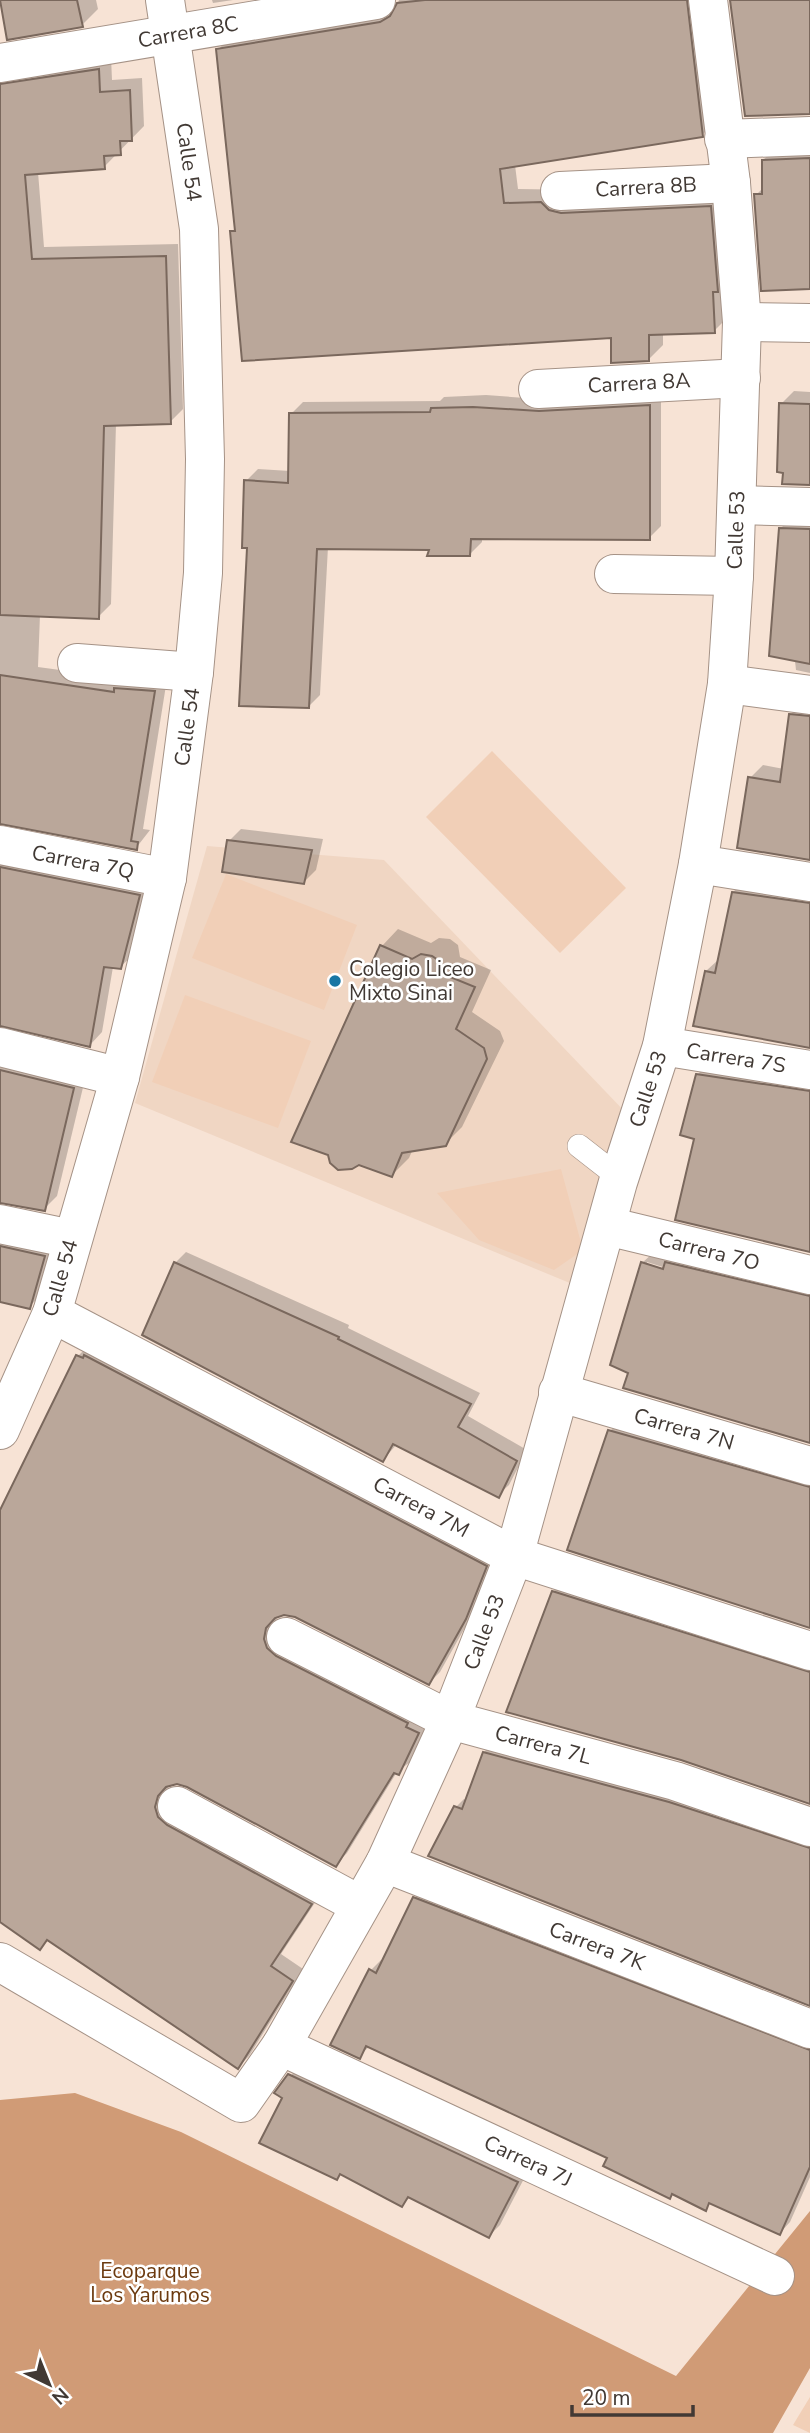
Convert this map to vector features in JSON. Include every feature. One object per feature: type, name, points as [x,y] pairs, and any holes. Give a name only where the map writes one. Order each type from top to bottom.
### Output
[{"type":"street","name":"Carrera 8C","points":[[0,63],[168,18],[376,0]]},
{"type":"street","name":"Calle 53","points":[[0,1962],[241,2103],[281,2046],[385,1863],[450,1720],[514,1556],[618,1182],[662,1046],[698,864],[727,684],[737,505],[742,322],[731,183],[723,139],[708,0]]},
{"type":"street","name":"Calle 54","points":[[2,1419],[52,1313],[120,1077],[167,878],[194,672],[202,573],[205,459],[199,229],[168,18]]},
{"type":"street","points":[[723,139],[810,136]]},
{"type":"street","name":"Carrera 8B","points":[[560,191],[731,183]]},
{"type":"street","points":[[742,322],[810,323]]},
{"type":"street","name":"Carrera 8A","points":[[538,389],[741,378]]},
{"type":"street","points":[[737,505],[810,507]]},
{"type":"street","points":[[614,574],[734,576]]},
{"type":"street","points":[[77,663],[194,672]]},
{"type":"street","points":[[727,684],[810,695]]},
{"type":"street","name":"Carrera 7Q","points":[[0,845],[167,878]]},
{"type":"street","points":[[698,864],[810,881]]},
{"type":"street","name":"Carrera 7S","points":[[662,1046],[810,1070]]},
{"type":"street","points":[[0,1047],[120,1077]]},
{"type":"street","points":[[0,1224],[72,1239]]},
{"type":"street","name":"Carrera 7O","points":[[607,1226],[810,1275]]},
{"type":"street","name":"Carrera 7M","points":[[52,1313],[514,1556],[810,1651]]},
{"type":"street","name":"Carrera 7N","points":[[558,1392],[810,1466]]},
{"type":"street","name":"Carrera 7L","points":[[286,1637],[450,1720],[675,1781],[810,1827]]},
{"type":"street","points":[[177,1806],[360,1905]]},
{"type":"street","name":"Carrera 7K","points":[[385,1863],[810,2029]]},
{"type":"street","name":"Carrera 7J","points":[[281,2046],[775,2276]]},
{"type":"lane","points":[[579,1146],[611,1171],[618,1182]]},
{"type":"shaded area","points":[[492,751],[626,888],[560,953],[426,817]]},
{"type":"shaded area","name":"Colegio Liceo Mixto Sinai","points":[[207,846],[384,860],[628,1115],[577,1286],[135,1103]]},
{"type":"shaded area","points":[[226,874],[357,925],[324,1010],[192,958]]},
{"type":"shaded area","points":[[185,995],[311,1041],[278,1128],[152,1082]]},
{"type":"shaded area","points":[[561,1169],[583,1250],[554,1270],[479,1240],[437,1193]]},
{"type":"shaded area","points":[[810,2397],[810,2433],[793,2425]]},
{"type":"green space","name":"Ecoparque Los Yarumos","points":[[75,2093],[181,2132],[676,2376],[810,2211],[810,2368],[773,2433],[0,2433],[0,2100]]},
{"type":"building","points":[[0,0],[77,0],[83,27],[7,40]]},
{"type":"building","points":[[425,0],[687,0],[703,137],[500,169],[504,203],[541,202],[549,210],[561,213],[711,206],[718,292],[713,292],[715,333],[649,335],[649,361],[611,363],[611,338],[242,361],[230,231],[235,231],[216,49],[380,22],[390,16],[397,3]]},
{"type":"building","points":[[730,0],[810,0],[810,114],[745,116]]},
{"type":"building","points":[[99,69],[100,92],[130,90],[132,141],[120,141],[121,155],[104,156],[105,169],[25,175],[32,259],[166,256],[171,424],[104,426],[99,619],[0,615],[0,84]]},
{"type":"building","points":[[810,158],[810,289],[761,291],[754,194],[762,194],[762,160]]},
{"type":"building","points":[[779,403],[810,404],[810,485],[782,484],[783,473],[777,472]]},
{"type":"building","points":[[650,405],[650,540],[471,539],[470,556],[427,556],[429,550],[317,549],[309,708],[239,706],[247,548],[242,548],[244,480],[288,483],[289,413],[430,412],[431,408],[473,407],[539,411]]},
{"type":"building","points":[[779,528],[810,529],[810,664],[769,656]]},
{"type":"building","points":[[0,675],[114,692],[114,688],[155,691],[131,841],[138,842],[137,850],[0,824]]},
{"type":"building","points":[[789,714],[810,716],[810,860],[737,848],[748,777],[780,782]]},
{"type":"building","points":[[227,840],[312,850],[304,884],[222,872]]},
{"type":"building","points":[[0,867],[140,895],[121,969],[104,967],[90,1047],[0,1026]]},
{"type":"building","points":[[732,892],[810,903],[810,1048],[693,1026],[705,971],[715,973]]},
{"type":"building","points":[[380,945],[412,959],[421,954],[432,956],[441,962],[443,974],[475,987],[456,1029],[484,1048],[487,1059],[446,1146],[402,1153],[392,1177],[359,1165],[352,1169],[338,1170],[330,1163],[328,1155],[291,1142]]},
{"type":"building","points":[[0,1070],[74,1088],[45,1211],[0,1203]]},
{"type":"building","points":[[696,1074],[810,1091],[810,1252],[675,1220],[694,1139],[680,1135]]},
{"type":"building","points":[[0,1246],[45,1256],[30,1309],[0,1302]]},
{"type":"building","points":[[174,1262],[339,1337],[338,1339],[471,1404],[458,1427],[517,1461],[499,1498],[393,1444],[383,1462],[142,1335]]},
{"type":"building","points":[[641,1262],[663,1269],[665,1262],[810,1296],[810,1443],[623,1388],[628,1373],[610,1365]]},
{"type":"building","points":[[76,1355],[83,1358],[84,1355],[487,1566],[466,1619],[429,1685],[295,1617],[284,1615],[275,1618],[266,1628],[264,1639],[267,1648],[276,1656],[408,1723],[406,1727],[419,1733],[399,1775],[394,1773],[336,1867],[187,1787],[177,1784],[166,1787],[158,1796],[155,1807],[158,1817],[167,1825],[312,1904],[271,1966],[293,1981],[238,2069],[47,1940],[40,1950],[0,1922],[0,1510]]},
{"type":"building","points":[[608,1430],[810,1487],[810,1628],[567,1550]]},
{"type":"building","points":[[552,1591],[810,1672],[810,1804],[681,1760],[506,1712]]},
{"type":"building","points":[[483,1752],[669,1802],[810,1848],[810,2006],[428,1856],[454,1806],[462,1809]]},
{"type":"building","points":[[413,1897],[810,2050],[810,2167],[780,2235],[709,2203],[706,2211],[672,2194],[670,2199],[603,2166],[607,2158],[366,2046],[360,2059],[330,2045],[369,1969],[376,1973]]},
{"type":"building","points":[[288,2074],[518,2182],[489,2238],[408,2197],[402,2207],[340,2174],[337,2180],[259,2143],[282,2098],[274,2093]]},
{"type":"place","name":"Colegio Liceo Mixto Sinai","points":[[335,981]]}]
